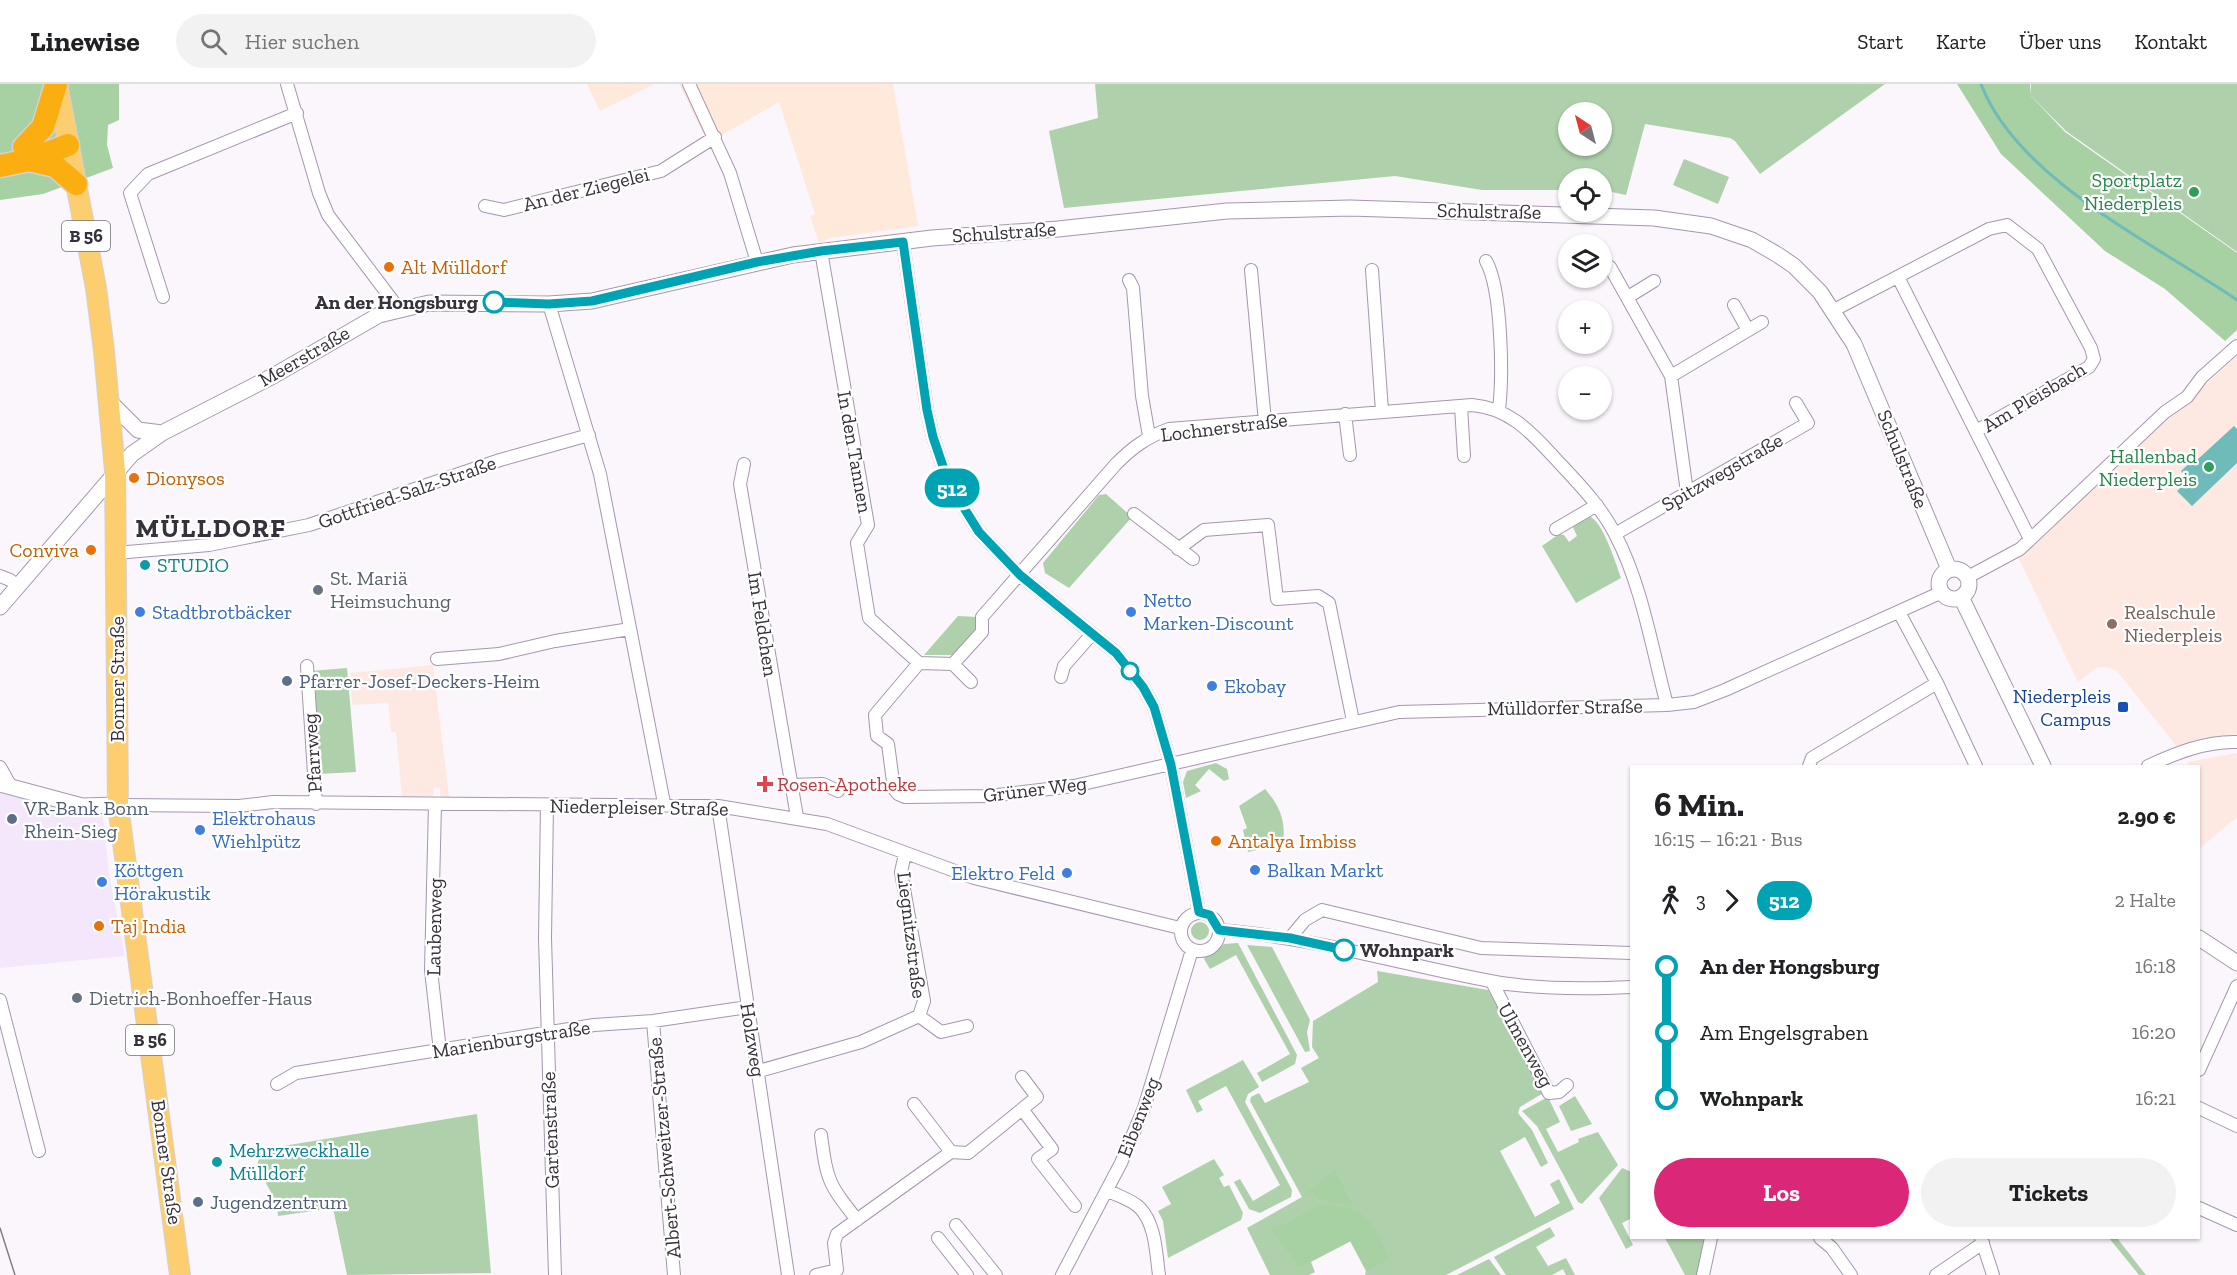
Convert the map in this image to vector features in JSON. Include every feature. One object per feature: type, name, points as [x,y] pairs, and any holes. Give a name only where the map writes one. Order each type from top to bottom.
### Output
[{"type":"highway","points":[[27,153],[43,127],[57,84]]},
{"type":"highway","points":[[0,166],[27,153],[68,145]]},
{"type":"highway","points":[[0,151],[27,153],[55,165],[76,184]]},
{"type":"main road","name":"Bonner Straße","points":[[57,84],[96,288],[108,400],[115,471],[118,805],[180,1275]]},
{"type":"street","points":[[287,84],[319,193],[328,215],[399,309]]},
{"type":"street","points":[[689,84],[730,173],[757,262]]},
{"type":"street","points":[[163,297],[130,193],[148,174],[297,113]]},
{"type":"street","name":"An der Ziegelei","points":[[485,206],[504,210],[661,171],[715,137]]},
{"type":"street","name":"Schulstraße","points":[[903,242],[1227,211],[1350,208],[1654,218],[1711,226],[1752,240],[1794,266],[1834,310],[1854,344],[1873,385],[1949,569]]},
{"type":"street","name":"Am Pleisbach","points":[[1834,310],[1989,229],[2007,225],[2038,249],[2091,348],[2094,359],[2089,368],[1976,432]]},
{"type":"street","points":[[903,242],[921,378],[940,459],[949,484],[979,532],[1020,575],[1116,653],[1143,687],[1154,707],[1171,765],[1199,912]]},
{"type":"street","name":"Meerstraße","points":[[0,608],[100,494],[115,471],[132,454],[162,433],[273,376],[377,315],[429,303],[549,304],[609,297],[757,262],[821,251],[903,242]]},
{"type":"street","name":"In den Tannen","points":[[821,251],[868,525],[857,543],[869,618],[919,663]]},
{"type":"street","points":[[1486,261],[1492,272],[1497,314],[1502,385],[1499,410]]},
{"type":"street","points":[[1251,270],[1265,422]]},
{"type":"street","points":[[1372,270],[1382,411]]},
{"type":"street","points":[[1612,270],[1671,376],[1687,492]]},
{"type":"street","name":"Am Pleisbach","points":[[1898,278],[2030,539]]},
{"type":"street","points":[[1129,280],[1133,288],[1142,396],[1149,436]]},
{"type":"street","points":[[1628,297],[1654,281]]},
{"type":"street","points":[[549,304],[589,435],[613,528],[664,803]]},
{"type":"street","points":[[1734,305],[1748,330]]},
{"type":"street","points":[[1671,376],[1762,322]]},
{"type":"street","points":[[1968,577],[2014,554],[2165,412],[2187,398],[2202,378],[2237,346]]},
{"type":"street","points":[[108,400],[138,430],[162,433]]},
{"type":"street","name":"Spitzwegstraße","points":[[1615,534],[1808,423],[1796,402]]},
{"type":"street","points":[[1461,406],[1464,456]]},
{"type":"street","name":"Lochnerstraße","points":[[953,664],[982,632],[982,618],[1116,464],[1134,446],[1149,436],[1169,429],[1382,411],[1485,406],[1499,410],[1519,422],[1538,440],[1596,505],[1615,534],[1636,592],[1667,705]]},
{"type":"street","points":[[1345,414],[1350,455]]},
{"type":"street","name":"Gottfried-Salz-Straße","points":[[116,553],[209,545],[309,525],[500,460],[589,435]]},
{"type":"street","name":"Im Feldchen","points":[[744,464],[740,484],[797,817]]},
{"type":"street","points":[[1556,529],[1596,505]]},
{"type":"street","points":[[1134,514],[1193,560]]},
{"type":"street","points":[[1178,549],[1204,530],[1268,525],[1277,599],[1318,596],[1329,603],[1353,721]]},
{"type":"street","points":[[1949,569],[1958,569],[1968,577],[1969,586],[1961,597],[1948,597],[1942,592],[1940,579],[1949,569]]},
{"type":"street","points":[[0,576],[19,587]]},
{"type":"street","name":"Mülldorfer Straße","points":[[1171,765],[1399,712],[1667,705],[1694,702],[1942,592]]},
{"type":"street","points":[[1961,597],[2043,765]]},
{"type":"street","points":[[1899,612],[1976,765]]},
{"type":"street","points":[[437,659],[500,654],[555,641],[630,629]]},
{"type":"street","points":[[1061,677],[1064,666],[1092,634]]},
{"type":"street","points":[[919,663],[953,664],[971,682]]},
{"type":"street","name":"Grüner Weg","points":[[919,663],[875,715],[877,736],[888,744],[894,789],[898,794],[917,797],[1000,795],[1074,786],[1171,765]]},
{"type":"street","name":"Pfarrweg","points":[[307,666],[316,804]]},
{"type":"street","points":[[1809,765],[1812,758],[1936,682]]},
{"type":"street","points":[[2150,765],[2179,752],[2208,745],[2237,742]]},
{"type":"street","points":[[0,767],[5,784],[82,806],[118,805]]},
{"type":"street","points":[[790,785],[823,784],[838,791]]},
{"type":"street","name":"Niederpleiser Straße","points":[[118,805],[165,807],[256,805],[273,802],[316,804],[664,803],[718,806],[797,817],[827,824],[974,878],[1180,928]]},
{"type":"street","name":"Laubenweg","points":[[435,804],[431,970],[440,1051]]},
{"type":"street","name":"Gartenstraße","points":[[547,804],[547,1034],[555,1275]]},
{"type":"street","name":"Holzweg","points":[[718,806],[788,1275]]},
{"type":"street","name":"Liegnitzstraße","points":[[905,854],[901,872],[924,1001],[919,1016]]},
{"type":"street","points":[[1290,938],[1305,920],[1322,910],[1481,948],[1630,953]]},
{"type":"street","points":[[1199,912],[1210,915],[1219,930],[1219,937],[1211,948],[1205,951],[1192,950],[1181,939],[1180,928],[1187,917],[1199,912]]},
{"type":"street","points":[[1219,930],[1290,938],[1492,982],[1574,987],[1630,987]]},
{"type":"street","points":[[2200,939],[2237,963]]},
{"type":"street","name":"Eibenweg","points":[[1062,1275],[1107,1190],[1144,1108],[1192,950]]},
{"type":"street","name":"Ulmenweg","points":[[1492,982],[1549,1093],[1559,1092],[1567,1085]]},
{"type":"street","points":[[2200,1068],[2237,986]]},
{"type":"street","points":[[0,1000],[39,1151]]},
{"type":"street","name":"Marienburgstraße","points":[[277,1084],[296,1073],[594,1025],[653,1021],[748,1007]]},
{"type":"street","points":[[759,1071],[861,1042],[919,1016],[941,1032],[967,1026]]},
{"type":"street","name":"Albert-Schweitzer-Straße","points":[[653,1021],[674,1275]]},
{"type":"street","points":[[816,1275],[838,1273],[835,1239],[857,1220],[951,1152],[968,1153],[1037,1097],[1022,1077]]},
{"type":"street","points":[[914,1104],[951,1152]]},
{"type":"street","points":[[2200,1108],[2237,1126]]},
{"type":"street","points":[[1022,1109],[1052,1149],[1038,1159],[1075,1206]]},
{"type":"street","points":[[821,1135],[826,1175],[830,1185],[857,1220]]},
{"type":"street","points":[[1107,1190],[1140,1208],[1147,1219],[1152,1233],[1159,1275]]},
{"type":"street","points":[[2200,1208],[2237,1225]]},
{"type":"street","points":[[956,1225],[996,1275]]},
{"type":"street","points":[[938,1239],[967,1275]]},
{"type":"street","points":[[1703,1275],[1711,1239]]},
{"type":"street","points":[[1821,1239],[1832,1248],[1851,1275]]},
{"type":"street","points":[[1936,1275],[1982,1240],[1993,1275]]},
{"type":"shaded area","points":[[587,84],[654,84],[600,111]]},
{"type":"shaded area","points":[[679,84],[893,84],[918,226],[830,238],[819,243],[810,216],[815,214],[779,102],[708,143]]},
{"type":"shaded area","points":[[2237,356],[2237,734],[2194,741],[2177,747],[2117,671],[2107,667],[2098,667],[2078,682],[2018,557]]},
{"type":"shaded area","points":[[433,665],[449,797],[440,796],[440,788],[434,788],[433,796],[402,796],[396,732],[391,732],[388,703],[352,705],[350,673]]},
{"type":"shaded area","points":[[2237,753],[2237,817],[2200,848],[2200,765],[2188,765],[2187,762]]},
{"type":"shaded area","points":[[0,788],[102,808],[109,874],[125,956],[0,968]]},
{"type":"green space","points":[[0,84],[119,84],[119,120],[108,125],[107,145],[113,168],[43,194],[0,200]]},
{"type":"green space","points":[[1095,84],[1885,84],[1760,174],[1735,141],[1730,138],[1645,124],[1626,195],[1612,192],[1612,168],[1558,168],[1558,190],[1482,190],[1395,176],[1064,208],[1049,131],[1098,118]]},
{"type":"green space","points":[[1957,84],[2030,84],[2031,96],[2065,132],[2237,253],[2237,330],[2225,341],[2165,289],[2105,251],[2001,154]]},
{"type":"green space","name":"Sportplatz Niederpleis","points":[[2031,84],[2237,84],[2237,252],[2066,131],[2031,96]]},
{"type":"green space","points":[[1684,159],[1729,177],[1718,204],[1673,185]]},
{"type":"green space","points":[[1106,494],[1132,517],[1069,588],[1045,573],[1043,563],[1099,495]]},
{"type":"green space","points":[[1588,516],[1603,533],[1621,578],[1576,603],[1542,546],[1559,534],[1564,535],[1569,542],[1577,536],[1572,525]]},
{"type":"green space","points":[[958,616],[976,617],[975,630],[955,655],[924,655]]},
{"type":"green space","points":[[347,668],[356,772],[318,774],[311,671]]},
{"type":"green space","points":[[1216,763],[1227,769],[1229,779],[1224,781],[1209,769],[1195,785],[1201,791],[1186,798],[1183,782],[1187,771]]},
{"type":"green space","points":[[1265,789],[1281,814],[1284,828],[1283,844],[1248,852],[1243,830],[1247,828],[1239,806]]},
{"type":"green space","points":[[1200,922],[1206,925],[1209,931],[1206,937],[1200,940],[1194,937],[1191,931],[1194,925]]},
{"type":"green space","points":[[1238,943],[1297,1055],[1295,1064],[1262,1082],[1257,1073],[1290,1054],[1236,955],[1210,969],[1204,959],[1224,944]]},
{"type":"green space","points":[[1247,945],[1272,947],[1310,1020],[1307,1032],[1310,1051],[1305,1052]]},
{"type":"green space","name":"Wohnpark","points":[[1377,971],[1488,990],[1545,1092],[1520,1107],[1518,1113],[1532,1130],[1548,1163],[1541,1167],[1525,1137],[1500,1151],[1535,1217],[1560,1203],[1550,1184],[1559,1179],[1574,1209],[1446,1275],[1365,1275],[1366,1270],[1351,1241],[1311,1262],[1315,1272],[1309,1275],[1270,1275],[1247,1228],[1302,1197],[1250,1101],[1251,1097],[1259,1093],[1265,1103],[1309,1082],[1301,1068],[1319,1058],[1312,1047],[1313,1021],[1378,982]]},
{"type":"green space","points":[[1243,1060],[1259,1087],[1248,1094],[1245,1102],[1292,1190],[1291,1197],[1260,1213],[1249,1209],[1234,1182],[1240,1179],[1253,1201],[1280,1185],[1226,1086],[1198,1101],[1203,1110],[1197,1113],[1186,1090]]},
{"type":"green space","points":[[1575,1096],[1592,1124],[1571,1131],[1559,1106]]},
{"type":"green space","points":[[1548,1097],[1560,1122],[1546,1129],[1558,1152],[1579,1142],[1578,1139],[1598,1132],[1618,1165],[1582,1204],[1578,1202],[1537,1126],[1522,1111]]},
{"type":"green space","points":[[477,1114],[491,1273],[347,1275],[333,1208],[278,1216],[277,1203],[263,1178],[251,1180],[260,1157],[271,1148]]},
{"type":"green space","points":[[1214,1159],[1224,1175],[1219,1178],[1224,1187],[1229,1185],[1243,1213],[1241,1220],[1168,1258],[1163,1221],[1158,1211],[1171,1204],[1162,1187]]},
{"type":"green space","points":[[1622,1168],[1630,1171],[1630,1219],[1622,1223],[1633,1245],[1626,1249],[1599,1198]]},
{"type":"green space","points":[[1335,1170],[1352,1205],[1319,1199],[1313,1191],[1302,1197]]},
{"type":"green space","points":[[1323,1205],[1360,1213],[1373,1226],[1390,1259],[1366,1271],[1350,1241],[1300,1267],[1271,1229]]},
{"type":"green space","points":[[1550,1227],[1555,1236],[1536,1247],[1548,1266],[1566,1258],[1575,1275],[1566,1275],[1563,1269],[1552,1275],[1506,1275],[1494,1257]]},
{"type":"green space","points":[[1666,1239],[1703,1239],[1708,1243],[1697,1275],[1685,1275]]},
{"type":"green space","points":[[2110,1239],[2118,1239],[2146,1275],[2139,1275]]},
{"type":"green space","points":[[1489,1259],[1501,1275],[1457,1275]]},
{"type":"water","name":"Hallenbad Niederpleis","points":[[2234,426],[2237,429],[2237,463],[2192,506],[2177,491],[2189,480],[2181,471],[2195,458],[2197,460]]},
{"type":"waterway","points":[[1981,84],[1999,118],[2025,150],[2056,179],[2129,232],[2237,300]]},
{"type":"tram line","points":[[0,1228],[15,1275]]},
{"type":"bus line","name":"512","points":[[494,302],[549,304],[592,301],[757,262],[821,251],[903,242],[915,341],[927,410],[933,437],[949,484],[979,532],[998,554],[1020,575],[1116,653],[1143,687],[1154,707],[1171,765],[1199,912],[1215,919],[1219,930],[1290,938],[1344,950]]},
{"type":"place","name":"Sportplatz Niederpleis","points":[[2194,192]]},
{"type":"place","name":"Alt Mülldorf","points":[[389,267]]},
{"type":"place","name":"An der Hongsburg","points":[[494,302]]},
{"type":"place","name":"Hallenbad Niederpleis","points":[[2209,467]]},
{"type":"place","name":"Dionysos","points":[[134,478]]},
{"type":"place","name":"Conviva","points":[[91,550]]},
{"type":"place","name":"STUDIO","points":[[145,565]]},
{"type":"place","name":"St. Mariä Heimsuchung","points":[[318,590]]},
{"type":"place","name":"Stadtbrotbäcker","points":[[140,612]]},
{"type":"place","name":"Netto Marken-Discount","points":[[1131,612]]},
{"type":"place","name":"Realschule Niederpleis","points":[[2112,624]]},
{"type":"place","name":"Pfarrer-Josef-Deckers-Heim","points":[[287,681]]},
{"type":"place","name":"Ekobay","points":[[1212,686]]},
{"type":"place","name":"Niederpleis Campus","points":[[2123,707]]},
{"type":"place","name":"Rosen-Apotheke","points":[[765,784]]},
{"type":"place","name":"VR-Bank Bonn Rhein-Sieg","points":[[12,819]]},
{"type":"place","name":"Elektrohaus Wiehlpütz","points":[[200,830]]},
{"type":"place","name":"Antalya Imbiss","points":[[1216,841]]},
{"type":"place","name":"Balkan Markt","points":[[1255,870]]},
{"type":"place","name":"Elektro Feld","points":[[1067,873]]},
{"type":"place","name":"Köttgen Hörakustik","points":[[102,882]]},
{"type":"place","name":"Taj India","points":[[99,926]]},
{"type":"place","name":"Wohnpark","points":[[1344,950]]},
{"type":"place","name":"Dietrich-Bonhoeffer-Haus","points":[[77,998]]},
{"type":"place","name":"Mehrzweckhalle Mülldorf","points":[[217,1162]]},
{"type":"place","name":"Jugendzentrum","points":[[198,1202]]},
{"type":"district","name":"MÜLLDORF","points":[[211,528]]}]
